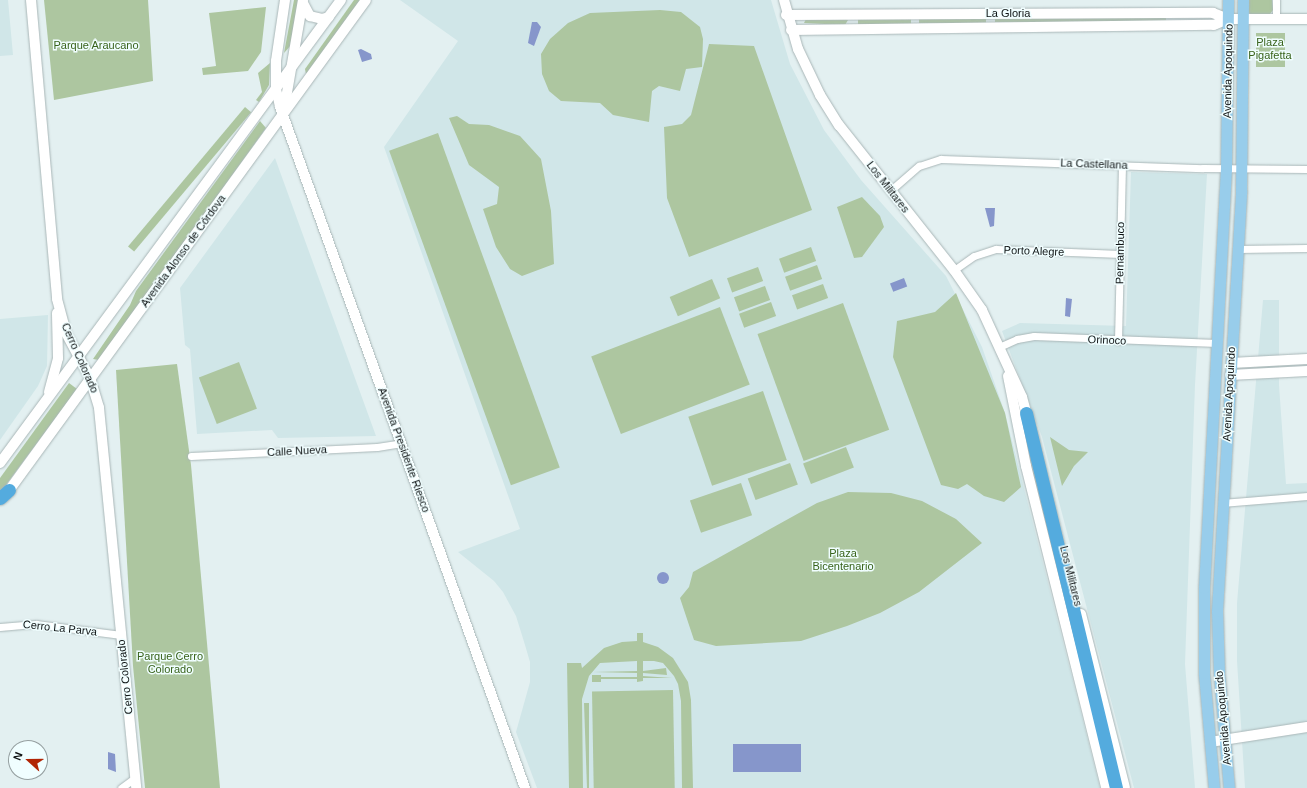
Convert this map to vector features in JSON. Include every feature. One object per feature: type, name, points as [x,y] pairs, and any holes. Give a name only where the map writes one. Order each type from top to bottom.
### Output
[{"type":"highway","points":[[1026,413],[1116,788]]},
{"type":"main road","name":"Cerro Colorado","points":[[30,0],[57,299],[66,333],[90,378],[99,408],[136,783]]},
{"type":"main road","name":"Avenida Presidente Riesco","points":[[285,0],[276,61],[276,88],[282,113],[525,788]]},
{"type":"main road","name":"Avenida Alonso de Córdova","points":[[0,463],[341,0]]},
{"type":"main road","name":"Avenida Alonso de Córdova","points":[[0,502],[4,494],[366,0]]},
{"type":"main road","name":"Los Militares","points":[[784,0],[786,15],[805,67],[825,104],[954,270],[982,310],[1006,367],[1022,397],[1042,463],[1125,788]]},
{"type":"main road","name":"Avenida Apoquindo","points":[[1214,788],[1204,673],[1204,588],[1226,169],[1228,0]]},
{"type":"main road","name":"Avenida Apoquindo","points":[[1229,788],[1217,611],[1242,169],[1243,0]]},
{"type":"main road","points":[[303,1],[310,16],[315,18],[329,17]]},
{"type":"main road","points":[[282,113],[293,65],[303,1]]},
{"type":"main road","points":[[1169,13],[1172,19],[1169,25]]},
{"type":"main road","name":"La Gloria","points":[[786,15],[1213,13],[1228,19],[1307,19]]},
{"type":"main road","points":[[853,14],[853,30]]},
{"type":"main road","points":[[914,14],[914,28]]},
{"type":"main road","points":[[991,14],[991,27]]},
{"type":"main road","name":"La Gloria","points":[[791,30],[1214,25],[1228,19]]},
{"type":"main road","points":[[47,398],[58,358],[57,299]]},
{"type":"main road","points":[[1231,363],[1307,359]]},
{"type":"main road","name":"Los Militares","points":[[1006,367],[1026,466],[1106,788]]},
{"type":"main road","points":[[1230,375],[1307,371]]},
{"type":"main road","points":[[1210,742],[1225,741],[1307,727]]},
{"type":"street","points":[[1276,0],[1276,19]]},
{"type":"street","name":"La Castellana","points":[[891,190],[919,166],[941,159],[1226,169],[1307,169]]},
{"type":"street","name":"Pernambuco","points":[[1118,341],[1122,165]]},
{"type":"street","points":[[1238,249],[1307,248]]},
{"type":"street","name":"Porto Alegre","points":[[954,270],[974,256],[990,250],[1120,254]]},
{"type":"street","name":"Orinoco","points":[[998,347],[1017,338],[1034,336],[1118,341],[1217,344]]},
{"type":"street","name":"Calle Nueva","points":[[191,456],[377,447],[402,443]]},
{"type":"street","points":[[1222,503],[1307,496]]},
{"type":"street","name":"Cerro La Parva","points":[[0,627],[36,624],[121,635]]},
{"type":"street","points":[[121,788],[136,783]]},
{"type":"shaded area","points":[[0,0],[8,0],[13,55],[0,56]]},
{"type":"shaded area","points":[[400,0],[771,0],[790,64],[824,130],[861,180],[946,276],[982,347],[1005,413],[1100,788],[537,788],[516,732],[530,682],[530,662],[516,616],[503,592],[494,581],[458,552],[520,529],[384,147],[458,41]]},
{"type":"shaded area","points":[[275,158],[376,436],[278,438],[272,430],[197,434],[190,349],[185,345],[180,288]]},
{"type":"shaded area","points":[[1131,172],[1207,174],[1195,385],[1185,664],[1195,788],[1134,788],[1042,437],[1002,331],[1020,323],[1126,326]]},
{"type":"shaded area","points":[[1263,300],[1279,300],[1279,385],[1286,484],[1307,483],[1307,788],[1245,788],[1237,661],[1237,603]]},
{"type":"shaded area","points":[[48,315],[47,366],[38,386],[0,440],[0,319]]},
{"type":"green space","name":"Parque Araucano","points":[[44,0],[148,0],[153,81],[54,100]]},
{"type":"green space","points":[[294,0],[302,0],[293,43],[284,53]]},
{"type":"green space","points":[[354,0],[365,0],[307,79],[305,69]]},
{"type":"green space","points":[[1247,0],[1272,0],[1273,10],[1270,14],[1250,14],[1247,10]]},
{"type":"green space","points":[[266,7],[261,52],[248,71],[203,75],[202,68],[216,66],[209,13]]},
{"type":"green space","points":[[660,10],[681,12],[700,27],[703,39],[702,67],[686,69],[680,91],[659,86],[652,91],[649,122],[613,115],[600,103],[561,101],[549,91],[542,74],[541,54],[550,39],[568,23],[590,13]]},
{"type":"green space","points":[[995,16],[1166,16],[1166,22],[995,22]]},
{"type":"green space","points":[[919,17],[986,17],[986,23],[919,23]]},
{"type":"green space","points":[[845,18],[848,20],[845,25],[804,23],[806,19]]},
{"type":"green space","points":[[858,18],[911,18],[911,24],[858,24]]},
{"type":"green space","name":"Plaza Pigafetta","points":[[1256,33],[1285,33],[1285,67],[1256,67]]},
{"type":"green space","points":[[709,44],[754,46],[812,210],[689,257],[667,198],[664,127],[682,124],[691,115]]},
{"type":"green space","points":[[270,63],[269,85],[259,102],[256,100],[262,92],[258,73]]},
{"type":"green space","points":[[245,107],[251,112],[134,252],[128,246]]},
{"type":"green space","points":[[457,116],[469,124],[489,125],[520,136],[541,159],[551,211],[554,264],[522,276],[510,269],[496,247],[483,209],[497,204],[499,187],[469,165],[449,118]]},
{"type":"green space","points":[[260,121],[266,128],[99,360],[93,359],[130,305],[136,291]]},
{"type":"green space","points":[[438,133],[560,468],[511,485],[389,151]]},
{"type":"green space","points":[[862,197],[880,216],[884,227],[862,257],[854,258],[837,207]]},
{"type":"green space","points":[[811,247],[816,261],[784,273],[779,259]]},
{"type":"green space","points":[[817,265],[822,279],[790,291],[785,277]]},
{"type":"green space","points":[[758,267],[763,281],[732,292],[727,278]]},
{"type":"green space","points":[[712,279],[720,298],[678,316],[670,297]]},
{"type":"green space","points":[[823,284],[828,298],[797,309],[792,295]]},
{"type":"green space","points":[[765,286],[770,300],[739,311],[734,297]]},
{"type":"green space","points":[[956,293],[1005,413],[1021,487],[1004,502],[984,496],[967,484],[958,489],[941,485],[893,357],[897,321],[935,312]]},
{"type":"green space","points":[[771,302],[776,316],[744,328],[739,314]]},
{"type":"green space","points":[[843,303],[889,430],[804,461],[757,334]]},
{"type":"green space","points":[[720,307],[750,384],[621,434],[591,356]]},
{"type":"green space","points":[[239,362],[257,409],[217,424],[199,377]]},
{"type":"green space","name":"Parque Cerro Colorado","points":[[177,364],[191,465],[220,788],[145,788],[133,666],[116,370]]},
{"type":"green space","points":[[69,383],[77,389],[0,493],[0,478]]},
{"type":"green space","points":[[763,391],[787,460],[712,486],[688,417]]},
{"type":"green space","points":[[1050,437],[1069,450],[1088,452],[1074,466],[1062,486]]},
{"type":"green space","points":[[846,447],[854,468],[811,484],[803,463]]},
{"type":"green space","points":[[790,463],[798,485],[756,500],[748,478]]},
{"type":"green space","points":[[741,483],[752,515],[701,533],[690,501]]},
{"type":"green space","name":"Plaza Bicentenario","points":[[848,492],[891,493],[922,501],[956,519],[982,543],[919,592],[880,613],[847,626],[801,641],[716,646],[694,640],[680,598],[689,587],[693,572],[817,503]]},
{"type":"green space","points":[[637,633],[643,633],[643,642],[658,647],[673,658],[688,682],[691,700],[693,788],[682,788],[681,701],[678,684],[674,676],[663,663],[643,661],[643,671],[666,668],[667,675],[643,673],[643,676],[672,678],[643,678],[643,681],[637,682],[637,679],[601,679],[601,682],[592,682],[592,675],[601,675],[601,677],[637,677],[637,673],[593,672],[637,671],[637,661],[600,663],[589,676],[582,699],[583,788],[569,788],[567,663],[581,663],[582,668],[604,648],[622,642],[637,641]]},
{"type":"green space","points":[[673,690],[675,788],[594,788],[592,691]]},
{"type":"green space","points":[[584,703],[589,703],[589,788],[587,788]]},
{"type":"water","points":[[532,22],[537,22],[541,27],[534,46],[528,43]]},
{"type":"water","points":[[361,49],[371,54],[372,59],[362,62],[358,50]]},
{"type":"water","points":[[985,208],[995,208],[994,226],[990,227]]},
{"type":"water","points":[[904,278],[907,286],[893,292],[890,283]]},
{"type":"water","points":[[1066,298],[1072,299],[1070,317],[1065,316]]},
{"type":"water","points":[[665,572],[668,573],[668,583],[661,584],[658,583],[657,576],[658,573]]},
{"type":"water","points":[[733,744],[801,744],[801,772],[733,772]]},
{"type":"water","points":[[108,752],[115,754],[116,772],[108,769]]}]
